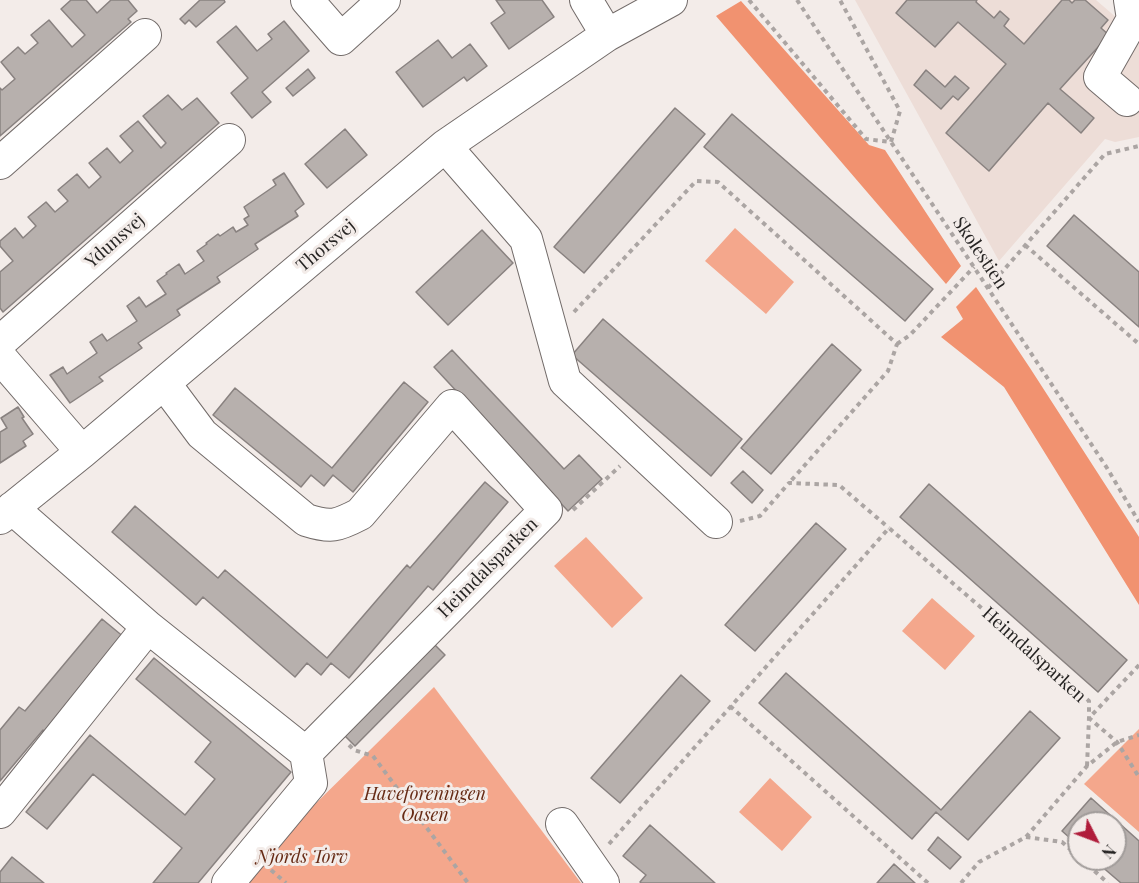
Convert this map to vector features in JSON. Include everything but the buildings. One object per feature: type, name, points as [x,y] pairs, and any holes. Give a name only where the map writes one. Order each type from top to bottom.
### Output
[{"type":"street","points":[[307,0],[341,39],[384,0]]},
{"type":"street","points":[[586,0],[608,35]]},
{"type":"street","name":"Thorsvej","points":[[6,513],[82,452],[445,146],[608,35],[671,0]]},
{"type":"street","points":[[1127,100],[1100,77],[1133,19],[1130,0]]},
{"type":"street","points":[[0,163],[145,35]]},
{"type":"street","name":"Ydunsvej","points":[[0,342],[229,140]]},
{"type":"street","points":[[445,146],[526,239],[565,381],[716,522]]},
{"type":"street","points":[[0,357],[82,452]]},
{"type":"street","name":"Heimdalsparken","points":[[164,383],[202,434],[306,520],[322,525],[340,524],[360,514],[452,406],[546,510],[306,753]]},
{"type":"street","points":[[6,513],[306,753],[310,783],[228,883]]},
{"type":"street","points":[[0,813],[148,627]]},
{"type":"street","points":[[562,824],[597,874]]},
{"type":"path","points":[[749,0],[866,139],[891,142],[900,111],[840,0]]},
{"type":"path","name":"Skolestien","points":[[797,0],[1107,468],[1139,522]]},
{"type":"path","points":[[988,288],[1105,154],[1139,146]]},
{"type":"path","points":[[550,328],[574,312],[696,181],[718,182],[897,344]]},
{"type":"path","points":[[1025,245],[1139,344]]},
{"type":"path","points":[[716,522],[733,522],[760,516],[888,370],[897,344],[910,335],[974,267]]},
{"type":"path","points":[[546,510],[566,516],[639,449]]},
{"type":"path","name":"Heimdalsparken","points":[[789,483],[839,485],[1089,701],[1087,766]]},
{"type":"path","points":[[597,874],[730,706],[889,528]]},
{"type":"path","points":[[1139,666],[1089,718],[1117,742],[1139,777]]},
{"type":"path","points":[[730,706],[928,883]]},
{"type":"path","points":[[332,727],[354,750],[373,756],[468,883]]},
{"type":"path","points":[[961,883],[979,862],[1026,837],[1087,766],[1117,742],[1139,735]]},
{"type":"path","points":[[1026,837],[1062,842],[1067,846]]},
{"type":"path","points":[[1095,871],[1108,883]]},
{"type":"shaded area","points":[[855,0],[1096,0],[1139,37],[1139,137],[1115,142],[1105,139],[999,261]]},
{"type":"shaded area","points":[[741,1],[869,145],[885,150],[961,266],[946,284],[716,16]]},
{"type":"shaded area","points":[[976,287],[1139,537],[1139,605],[1004,387],[941,337],[963,319],[956,307]]},
{"type":"green space","points":[[735,228],[794,282],[766,314],[705,261]]},
{"type":"green space","points":[[586,537],[643,598],[612,628],[554,566]]},
{"type":"green space","points":[[932,598],[975,636],[945,670],[902,631]]},
{"type":"green space","name":"Haveforeningen Oasen","points":[[434,687],[581,883],[239,883],[305,814]]},
{"type":"green space","points":[[1139,729],[1139,832],[1127,822],[1127,811],[1115,811],[1084,784]]},
{"type":"green space","points":[[770,778],[812,817],[782,851],[739,812]]},
{"type":"park label","name":"Njords Torv","points":[[302,857]]}]
